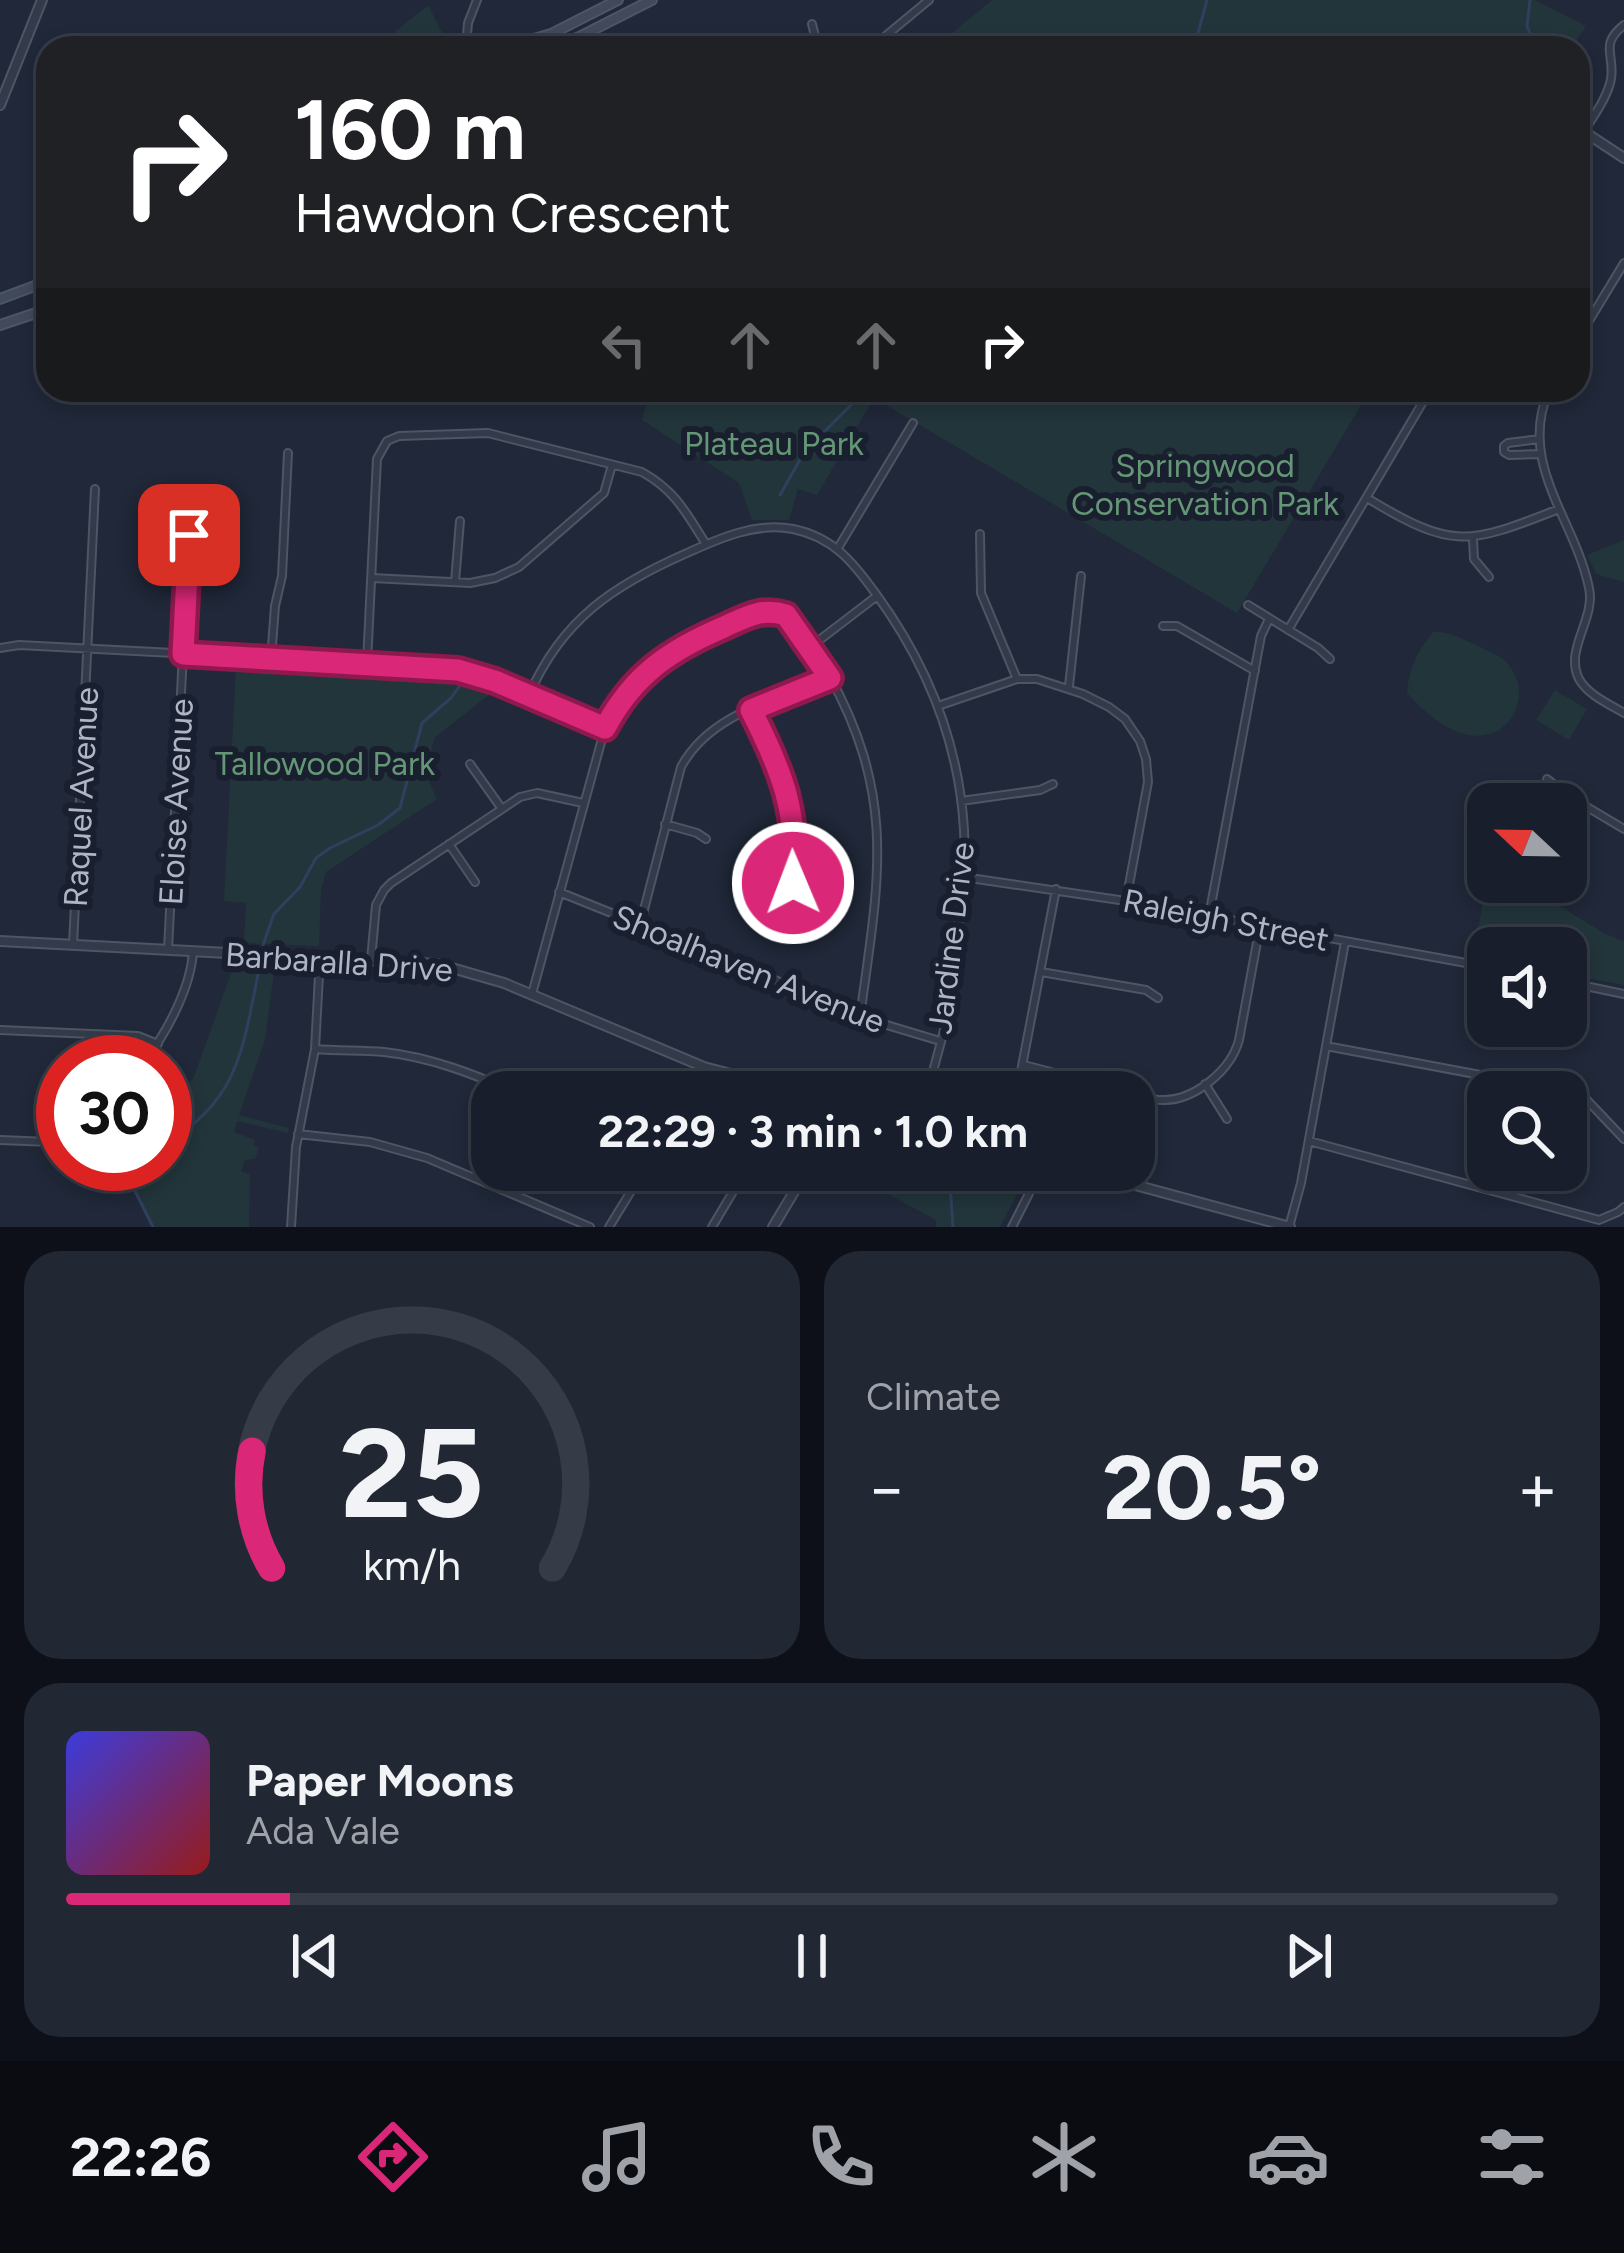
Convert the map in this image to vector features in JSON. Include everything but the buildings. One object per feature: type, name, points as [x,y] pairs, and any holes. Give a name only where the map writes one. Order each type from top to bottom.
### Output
[{"type":"main road","points":[[544,36],[618,0]]},
{"type":"main road","points":[[583,36],[652,0]]},
{"type":"main road","points":[[0,298],[36,285]]},
{"type":"main road","points":[[0,326],[36,313]]},
{"type":"street","points":[[0,104],[42,0]]},
{"type":"street","points":[[467,36],[477,0]]},
{"type":"street","points":[[911,0],[918,9]]},
{"type":"street","points":[[885,36],[929,0]]},
{"type":"street","points":[[812,24],[815,36]]},
{"type":"street","points":[[1590,119],[1611,80],[1608,50],[1613,35],[1624,25]]},
{"type":"street","points":[[1590,141],[1624,158]]},
{"type":"street","points":[[1590,319],[1624,263]]},
{"type":"street","points":[[1288,630],[1423,402]]},
{"type":"street","points":[[1545,402],[1540,454],[1591,595],[1586,626],[1574,654],[1580,679],[1596,697],[1624,713]]},
{"type":"street","points":[[529,695],[562,638],[598,602],[639,574],[750,530],[780,527],[816,536],[838,548],[913,423]]},
{"type":"street","points":[[367,664],[377,459],[388,441],[399,436],[488,433],[642,472],[677,498],[706,544]]},
{"type":"street","points":[[1539,439],[1508,443],[1504,452],[1540,454]]},
{"type":"street","points":[[271,659],[282,576],[288,453]]},
{"type":"street","points":[[372,578],[470,583],[519,567],[604,494],[612,465]]},
{"type":"street","name":"Raquel Avenue","points":[[74,945],[95,489]]},
{"type":"street","name":"Eloise Avenue","points":[[168,950],[191,495]]},
{"type":"street","points":[[1366,498],[1430,532],[1473,538],[1559,508]]},
{"type":"street","points":[[455,582],[460,521]]},
{"type":"street","points":[[980,534],[981,593],[1017,679]]},
{"type":"street","points":[[1473,538],[1474,559],[1489,578]]},
{"type":"street","name":"Jardine Drive","points":[[838,548],[854,563],[904,635],[938,706],[961,801],[963,878],[946,1021],[933,1071]]},
{"type":"street","points":[[1068,688],[1081,576]]},
{"type":"street","points":[[809,648],[877,596]]},
{"type":"street","points":[[1248,605],[1330,659]]},
{"type":"street","points":[[532,994],[605,728],[621,698],[660,661],[688,643],[762,610],[786,615],[830,678],[861,744],[876,804],[878,884],[860,1017]]},
{"type":"street","points":[[1209,916],[1261,636],[1269,619]]},
{"type":"street","points":[[1163,626],[1177,626],[1255,671]]},
{"type":"street","points":[[0,649],[19,645],[458,670],[605,728]]},
{"type":"street","points":[[640,925],[681,766],[692,747],[722,722],[830,678]]},
{"type":"street","points":[[938,706],[1017,679],[1037,679],[1109,706],[1125,719],[1140,741],[1148,782],[1126,901]]},
{"type":"street","points":[[751,710],[778,764],[789,801],[795,859],[793,883],[784,897]]},
{"type":"street","points":[[470,764],[502,809]]},
{"type":"street","points":[[1546,779],[1551,783]]},
{"type":"street","points":[[961,801],[1053,784]]},
{"type":"street","points":[[371,960],[376,905],[385,890],[520,797],[537,793],[583,803]]},
{"type":"street","points":[[1587,807],[1624,829]]},
{"type":"street","points":[[665,824],[706,839]]},
{"type":"street","points":[[449,844],[475,882]]},
{"type":"street","name":"Raleigh Street","points":[[963,878],[1056,889],[1467,963]]},
{"type":"street","points":[[1022,1071],[1056,889]]},
{"type":"street","name":"Shoalhaven Avenue","points":[[559,892],[860,1017],[940,1041]]},
{"type":"street","points":[[1155,1099],[1180,1096],[1205,1084],[1235,1056],[1260,926]]},
{"type":"street","name":"Barbaralla Drive","points":[[0,940],[438,964],[480,974],[719,1071]]},
{"type":"street","points":[[1155,1190],[1290,1227],[1345,942]]},
{"type":"street","points":[[164,1035],[193,951]]},
{"type":"street","points":[[291,1227],[298,1134],[315,1049],[320,957]]},
{"type":"street","points":[[1041,972],[1146,990],[1158,998]]},
{"type":"street","points":[[1587,986],[1624,994]]},
{"type":"street","points":[[0,1030],[115,1035]]},
{"type":"street","points":[[1326,1046],[1585,1096],[1624,1139]]},
{"type":"street","points":[[315,1049],[409,1056],[471,1072]]},
{"type":"street","points":[[1024,1065],[1047,1071]]},
{"type":"street","points":[[702,1071],[704,1067]]},
{"type":"street","points":[[1205,1084],[1227,1119]]},
{"type":"street","points":[[298,1134],[370,1142],[427,1158],[590,1227]]},
{"type":"street","points":[[0,1140],[36,1141]]},
{"type":"street","points":[[1309,1141],[1599,1220],[1624,1207]]},
{"type":"street","points":[[610,1227],[631,1191]]},
{"type":"street","points":[[712,1227],[733,1191]]},
{"type":"street","points":[[773,1227],[794,1191]]},
{"type":"street","points":[[1012,1227],[1030,1191]]},
{"type":"green space","points":[[992,0],[1534,0],[1586,26],[1580,36],[948,36]]},
{"type":"green space","points":[[428,5],[444,36],[390,36]]},
{"type":"green space","name":"Springwood Conservation Park","points":[[647,402],[872,402],[817,495],[798,489],[789,520],[752,520],[739,483],[642,420]]},
{"type":"green space","name":"Springwood Conservation Park","points":[[881,402],[1363,402],[1237,613]]},
{"type":"green space","points":[[1624,540],[1624,582],[1596,574],[1587,555]]},
{"type":"green space","points":[[1433,632],[1456,636],[1491,652],[1513,671],[1519,698],[1508,722],[1498,731],[1469,735],[1451,729],[1407,693],[1415,661]]},
{"type":"green space","name":"Tallowood Park","points":[[236,666],[449,675],[494,691],[435,737],[425,773],[437,799],[326,872],[319,946],[244,943],[246,903],[224,901]]},
{"type":"green space","points":[[1555,690],[1587,709],[1569,740],[1536,720]]},
{"type":"green space","points":[[1483,903],[1555,903],[1624,941],[1624,985],[1587,978],[1587,927],[1478,927]]},
{"type":"green space","points":[[275,964],[265,1040],[239,1115],[289,1128],[288,1133],[237,1121],[234,1132],[255,1140],[259,1148],[255,1159],[245,1160],[241,1171],[250,1175],[249,1227],[152,1227],[134,1191],[192,1191],[192,1079],[234,965]]},
{"type":"green space","points":[[883,1191],[1019,1191],[1000,1227],[936,1227],[936,1220]]},
{"type":"waterway","points":[[1197,36],[1207,0]]},
{"type":"waterway","points":[[1530,0],[1527,26],[1531,36]]},
{"type":"waterway","points":[[780,495],[805,451],[854,402]]},
{"type":"waterway","points":[[263,945],[274,914],[300,887],[316,858],[400,808],[422,723],[461,684]]},
{"type":"waterway","points":[[192,1125],[210,1108],[235,1067],[260,965]]},
{"type":"waterway","points":[[135,1191],[153,1227]]},
{"type":"waterway","points":[[950,1191],[953,1227]]},
{"type":"route","points":[[189,535],[183,654],[458,670],[605,728],[621,698],[643,675],[688,643],[762,610],[786,615],[830,678],[751,710],[778,764],[789,801],[793,883]]},
{"type":"park label","name":"Plateau Park","points":[[774,443]]}]
